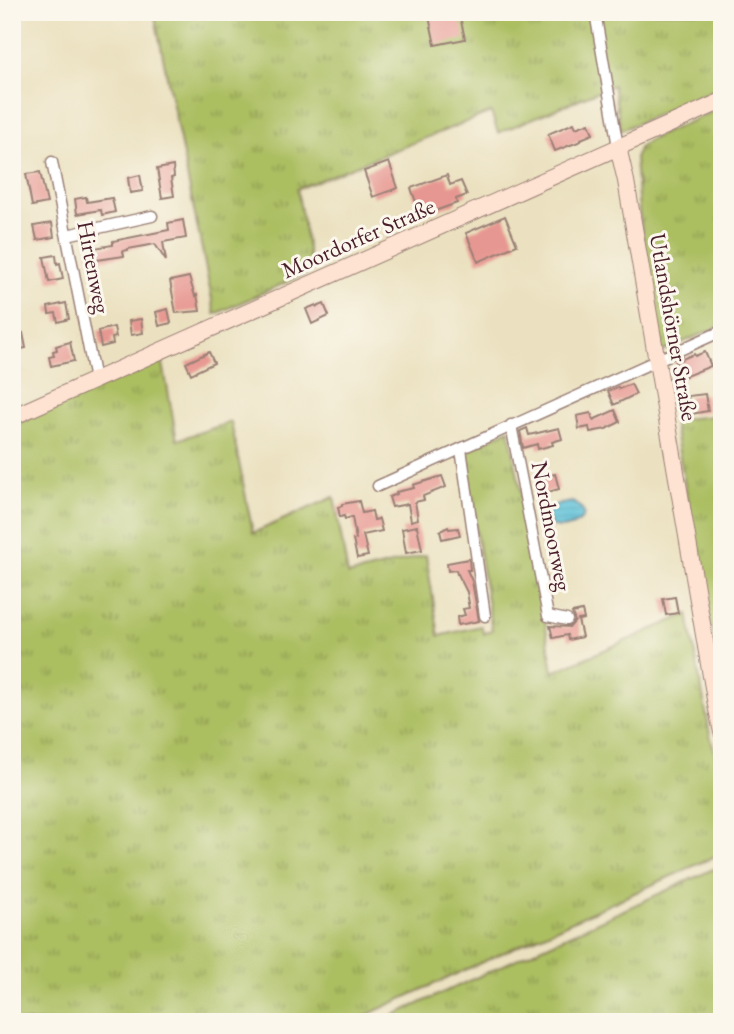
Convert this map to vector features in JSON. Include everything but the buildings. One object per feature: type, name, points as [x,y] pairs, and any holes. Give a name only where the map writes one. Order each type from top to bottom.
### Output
[{"type":"street","name":"Utlandshörner Straße","points":[[595,12],[722,732]]},
{"type":"street","name":"Moordorfer Straße","points":[[12,417],[722,101]]},
{"type":"street","name":"Hirtenweg","points":[[52,162],[95,380]]},
{"type":"street","points":[[66,235],[152,216]]},
{"type":"street","points":[[379,486],[722,331]]},
{"type":"street","name":"Nordmoorweg","points":[[511,425],[548,616],[568,620]]},
{"type":"street","points":[[461,449],[485,616]]},
{"type":"green space","points":[[154,12],[722,12],[722,87],[621,130],[613,85],[498,133],[491,112],[297,189],[312,271],[215,314]]},
{"type":"green space","points":[[722,107],[722,325],[661,352],[639,211],[635,158],[640,147],[649,140]]},
{"type":"green space","points":[[162,358],[177,440],[231,422],[253,533],[334,497],[348,575],[426,555],[439,636],[481,626],[484,634],[492,630],[463,453],[509,429],[553,672],[688,614],[710,735],[722,780],[722,853],[351,1022],[12,1022],[12,646],[17,644],[12,620],[12,426]]},
{"type":"green space","points":[[722,415],[722,685],[673,420]]},
{"type":"green space","points":[[722,865],[722,1022],[379,1022]]},
{"type":"water","points":[[572,502],[582,510],[583,517],[578,523],[559,528],[551,525],[547,518],[551,506]]}]
